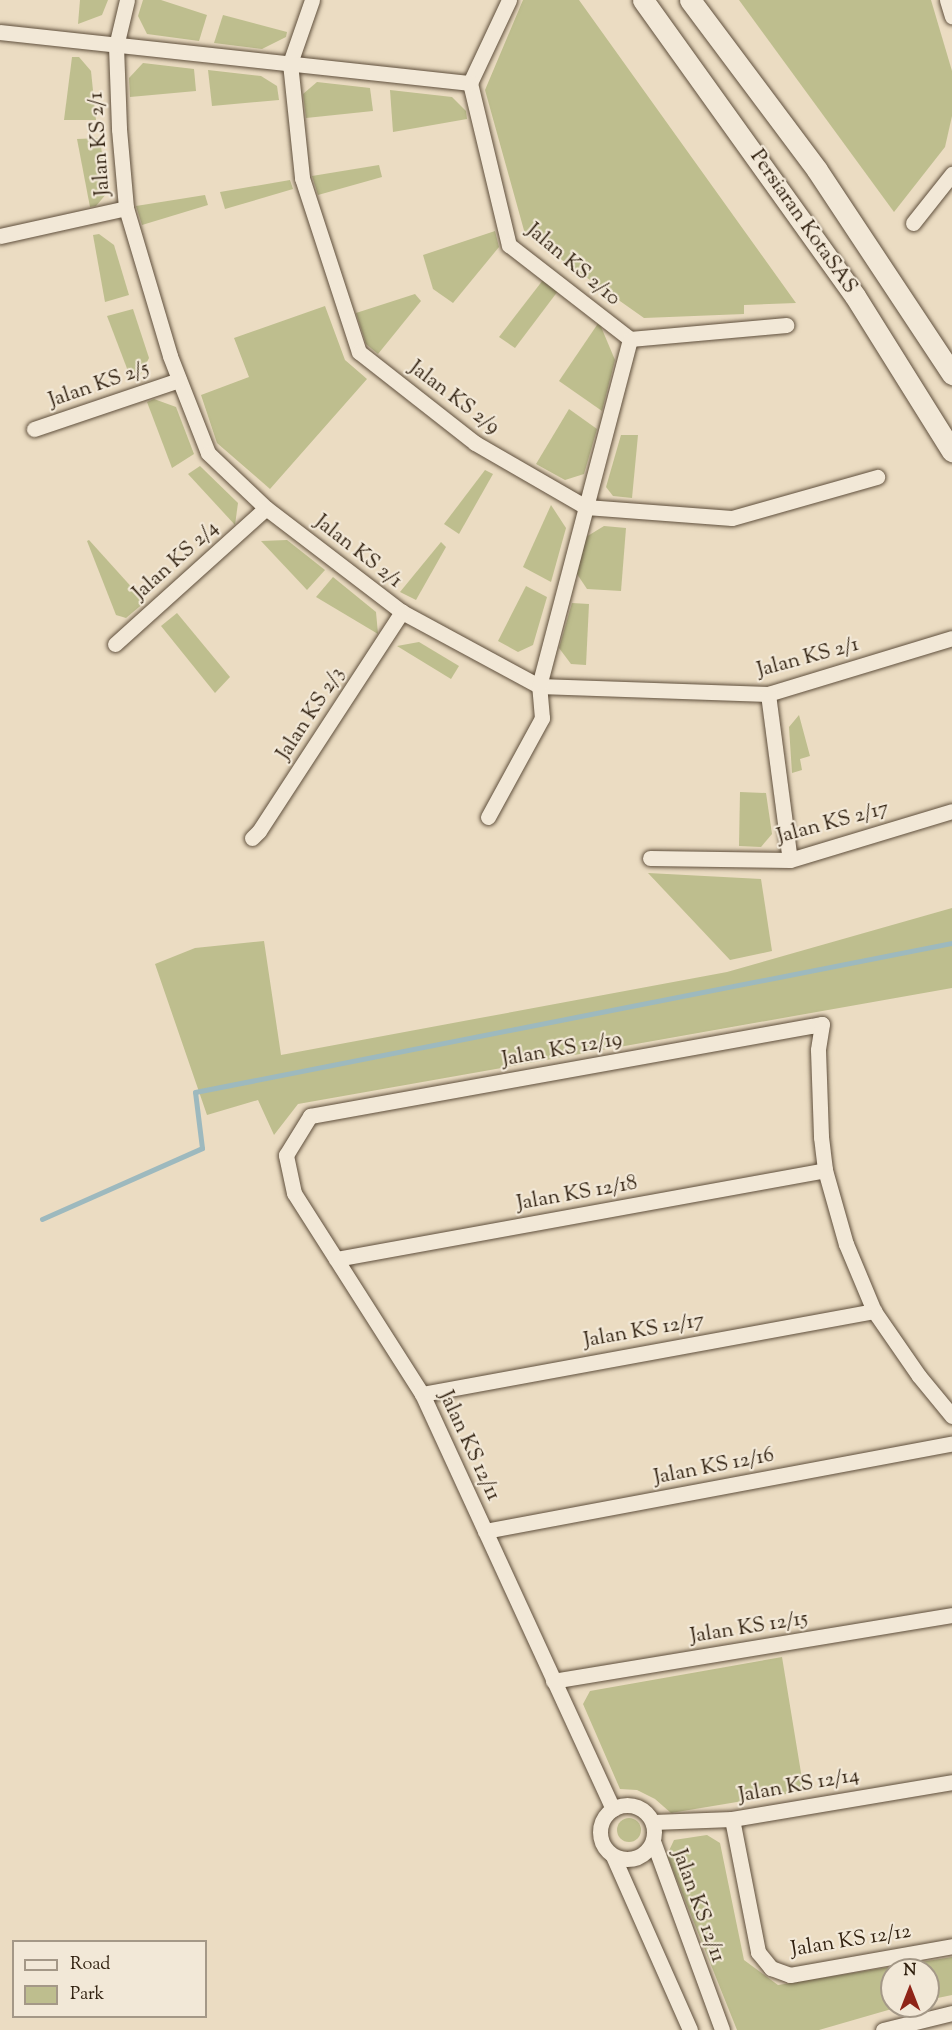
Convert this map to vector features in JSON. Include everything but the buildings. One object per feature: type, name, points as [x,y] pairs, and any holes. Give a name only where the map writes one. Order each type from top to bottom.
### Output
[{"type":"main road","name":"Persiaran KotaSAS","points":[[643,0],[855,296],[952,452]]},
{"type":"main road","name":"Persiaran KotaSAS","points":[[690,0],[817,170],[944,355],[952,374]]},
{"type":"street","name":"Jalan KS 2/1","points":[[128,0],[116,46],[118,129],[126,208],[178,380],[208,453],[266,508],[402,612],[539,686],[768,694],[952,638]]},
{"type":"street","name":"Jalan KS 2/9","points":[[312,0],[290,63],[302,178],[359,352],[474,443],[586,507],[732,518],[877,477]]},
{"type":"street","points":[[0,32],[470,83],[509,0]]},
{"type":"street","points":[[947,0],[952,16]]},
{"type":"street","name":"Jalan KS 2/10","points":[[470,83],[509,245],[630,339]]},
{"type":"street","points":[[913,223],[952,174]]},
{"type":"street","points":[[0,236],[126,208]]},
{"type":"street","points":[[488,817],[542,718],[539,686],[630,339],[786,325]]},
{"type":"street","name":"Jalan KS 2/5","points":[[34,429],[178,380]]},
{"type":"street","name":"Jalan KS 2/4","points":[[115,644],[266,508]]},
{"type":"street","name":"Jalan KS 2/3","points":[[252,838],[282,797],[402,612]]},
{"type":"street","points":[[768,694],[790,860]]},
{"type":"street","name":"Jalan KS 2/17","points":[[650,858],[790,860],[952,812]]},
{"type":"street","name":"Jalan KS 12/19","points":[[310,1116],[822,1024],[818,1050],[818,1099],[825,1170]]},
{"type":"street","name":"Jalan KS 12/11","points":[[310,1116],[286,1155],[294,1193],[422,1394],[613,1809]]},
{"type":"street","points":[[825,1170],[846,1244],[873,1311],[919,1376],[952,1416]]},
{"type":"street","name":"Jalan KS 12/18","points":[[336,1259],[825,1170]]},
{"type":"street","name":"Jalan KS 12/17","points":[[422,1394],[873,1311]]},
{"type":"street","name":"Jalan KS 12/16","points":[[485,1531],[952,1444]]},
{"type":"street","name":"Jalan KS 12/15","points":[[553,1681],[952,1615]]},
{"type":"street","name":"Jalan KS 12/14","points":[[652,1822],[732,1819],[952,1782]]},
{"type":"street","points":[[652,1822],[648,1814],[632,1805],[613,1809],[606,1815],[599,1832],[601,1842],[613,1856],[690,2030]]},
{"type":"street","name":"Jalan KS 12/12","points":[[732,1819],[752,1930],[758,1952],[771,1968],[790,1975],[952,1946]]},
{"type":"street","name":"Jalan KS 12/11","points":[[652,1822],[652,1841],[722,2030]]},
{"type":"street","name":"Jalan KS 12/11","points":[[613,1856],[632,1859],[648,1850],[652,1841]]},
{"type":"street","points":[[883,2030],[952,2013]]},
{"type":"green space","points":[[80,0],[108,0],[102,15],[78,24]]},
{"type":"green space","points":[[143,0],[161,0],[207,15],[199,41],[147,34],[138,16]]},
{"type":"green space","points":[[523,0],[579,0],[796,303],[744,305],[744,314],[644,318],[525,234],[485,90]]},
{"type":"green space","points":[[739,0],[931,0],[952,71],[952,116],[945,147],[894,212]]},
{"type":"green space","points":[[223,15],[287,32],[286,37],[262,49],[214,43]]},
{"type":"green space","points":[[72,57],[79,57],[91,71],[96,120],[64,120]]},
{"type":"green space","points":[[143,63],[194,69],[196,91],[130,97],[129,78]]},
{"type":"green space","points":[[208,70],[261,76],[277,86],[279,100],[212,106]]},
{"type":"green space","points":[[317,82],[370,88],[373,111],[306,118],[303,94]]},
{"type":"green space","points":[[390,90],[452,97],[466,111],[467,119],[393,132]]},
{"type":"green space","points":[[100,138],[107,193],[96,206],[90,207],[77,139]]},
{"type":"green space","points":[[379,165],[382,177],[318,195],[312,176]]},
{"type":"green space","points":[[290,180],[293,189],[225,209],[220,192]]},
{"type":"green space","points":[[205,195],[208,205],[142,225],[136,206]]},
{"type":"green space","points":[[495,231],[499,247],[453,303],[433,289],[423,255]]},
{"type":"green space","points":[[99,234],[114,245],[129,295],[105,302],[93,235]]},
{"type":"green space","points":[[543,280],[558,291],[515,348],[499,337]]},
{"type":"green space","points":[[415,294],[421,301],[378,354],[366,344],[356,313]]},
{"type":"green space","points":[[325,306],[345,360],[367,379],[270,489],[217,443],[201,395],[249,377],[234,338]]},
{"type":"green space","points":[[133,309],[149,358],[140,376],[131,379],[107,316]]},
{"type":"green space","points":[[599,322],[615,360],[602,411],[559,381]]},
{"type":"green space","points":[[154,399],[176,407],[194,454],[172,468],[147,402]]},
{"type":"green space","points":[[569,409],[597,429],[584,474],[565,480],[536,464]]},
{"type":"green space","points":[[621,435],[638,435],[632,498],[613,496],[606,487]]},
{"type":"green space","points":[[200,466],[238,503],[235,525],[188,474]]},
{"type":"green space","points":[[485,470],[493,474],[459,534],[444,524]]},
{"type":"green space","points":[[551,505],[566,528],[551,582],[523,567]]},
{"type":"green space","points":[[604,526],[626,528],[621,591],[587,589],[577,574],[586,537]]},
{"type":"green space","points":[[89,540],[145,602],[126,618],[116,615],[87,541]]},
{"type":"green space","points":[[287,540],[325,570],[307,590],[261,541]]},
{"type":"green space","points":[[441,542],[446,547],[416,600],[400,592]]},
{"type":"green space","points":[[333,577],[376,612],[378,634],[316,597]]},
{"type":"green space","points":[[526,586],[547,597],[533,645],[518,652],[498,641]]},
{"type":"green space","points":[[572,603],[589,604],[586,665],[571,664],[559,648]]},
{"type":"green space","points":[[177,613],[230,677],[215,693],[161,626]]},
{"type":"green space","points":[[419,642],[459,666],[451,679],[397,646]]},
{"type":"green space","points":[[799,715],[810,756],[800,759],[802,770],[792,773],[789,727]]},
{"type":"green space","points":[[740,792],[766,793],[772,834],[761,847],[739,846]]},
{"type":"green space","points":[[648,873],[761,879],[772,951],[730,960]]},
{"type":"green space","points":[[952,908],[952,988],[298,1104],[274,1135],[258,1100],[207,1115],[155,964],[195,948],[264,941],[281,1055],[727,972]]},
{"type":"green space","points":[[782,1657],[804,1791],[671,1813],[655,1799],[637,1790],[620,1789],[583,1704],[590,1691]]},
{"type":"green space","points":[[629,1818],[638,1821],[641,1830],[638,1839],[629,1842],[620,1839],[617,1830],[620,1821]]},
{"type":"green space","points":[[707,1835],[720,1843],[744,1960],[778,1985],[880,1969],[880,2012],[819,2030],[737,2030],[667,1855],[674,1840]]},
{"type":"green space","points":[[952,1957],[952,1995],[940,1998],[940,1959]]},
{"type":"waterway","points":[[42,1219],[202,1148],[195,1092],[952,943]]}]
